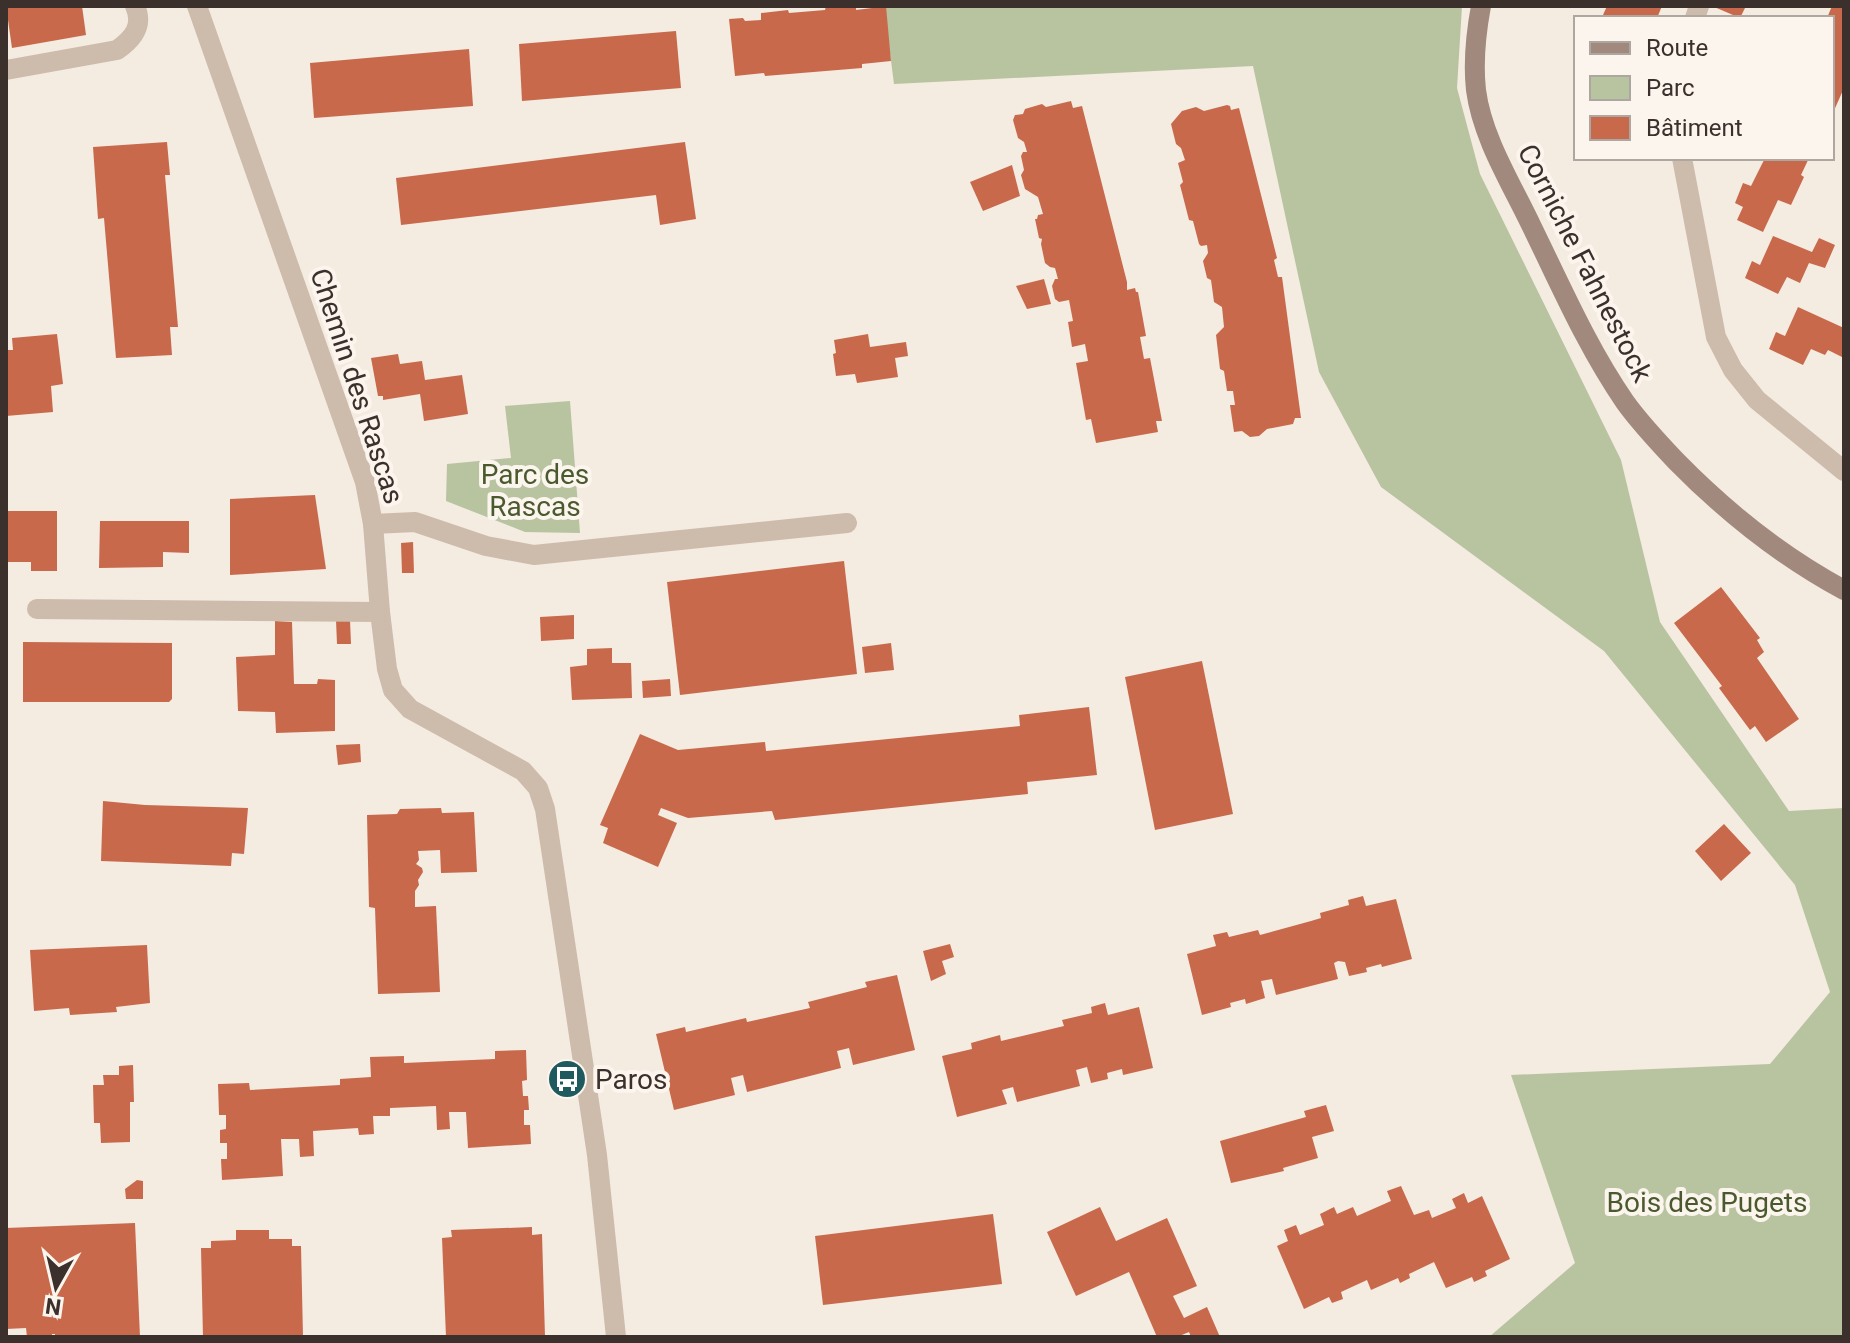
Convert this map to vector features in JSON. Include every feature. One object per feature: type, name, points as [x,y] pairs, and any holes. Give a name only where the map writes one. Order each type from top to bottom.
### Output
[{"type":"main road","name":"Corniche Fahnestock","points":[[1481,6],[1476,81],[1479,106],[1492,142],[1599,360],[1652,437],[1695,480],[1774,547],[1844,590]]},
{"type":"street","points":[[6,70],[117,50],[131,41],[138,27],[139,14],[135,6]]},
{"type":"street","name":"Chemin des Rascas","points":[[197,6],[365,482],[373,524],[387,669],[393,690],[410,709],[523,771],[538,788],[545,809],[597,1155],[616,1337]]},
{"type":"street","points":[[1682,160],[1716,337],[1733,370],[1757,400],[1844,471]]},
{"type":"street","points":[[373,524],[415,522],[486,546],[534,555],[847,523]]},
{"type":"street","points":[[37,609],[380,612]]},
{"type":"green space","name":"Bois des Pugets","points":[[884,6],[1462,6],[1457,88],[1480,174],[1621,460],[1660,622],[1789,811],[1844,808],[1844,1337],[1489,1337],[1575,1263],[1511,1075],[1770,1064],[1830,992],[1795,885],[1604,651],[1381,487],[1319,372],[1253,66],[894,84]]},
{"type":"green space","name":"Parc des Rascas","points":[[570,401],[580,533],[525,532],[446,501],[447,464],[511,458],[505,406]]},
{"type":"building","points":[[6,6],[82,6],[86,35],[12,48]]},
{"type":"building","points":[[826,6],[856,6],[856,10],[886,6],[891,61],[862,64],[862,68],[735,76],[729,19],[761,20],[761,13],[825,10]]},
{"type":"building","points":[[1607,6],[1662,6],[1658,16],[1603,15]]},
{"type":"building","points":[[1712,6],[1746,6],[1741,16]]},
{"type":"building","points":[[1832,6],[1844,6],[1844,88],[1834,110],[1834,16],[1828,16]]},
{"type":"building","points":[[676,31],[681,88],[522,101],[519,44]]},
{"type":"building","points":[[469,49],[473,106],[314,118],[310,63]]},
{"type":"building","points":[[1071,101],[1073,108],[1082,106],[1127,290],[1135,288],[1138,292],[1146,336],[1140,337],[1144,359],[1150,358],[1162,421],[1156,421],[1158,432],[1096,443],[1091,419],[1086,420],[1076,363],[1088,361],[1085,344],[1072,347],[1068,322],[1073,321],[1069,300],[1059,302],[1055,299],[1052,286],[1058,279],[1055,268],[1045,263],[1035,219],[1043,214],[1038,197],[1025,189],[1021,156],[1027,152],[1024,142],[1018,138],[1013,120],[1025,109]]},
{"type":"building","points":[[1227,105],[1231,110],[1239,108],[1277,258],[1274,260],[1278,277],[1282,277],[1301,418],[1295,418],[1293,424],[1267,429],[1259,436],[1250,437],[1242,431],[1234,432],[1230,405],[1235,405],[1233,391],[1227,391],[1224,371],[1220,369],[1216,335],[1224,327],[1222,307],[1214,302],[1211,280],[1207,278],[1203,261],[1208,253],[1207,245],[1199,244],[1193,221],[1189,220],[1178,163],[1185,160],[1176,144],[1171,124],[1182,111],[1196,107],[1204,111]]},
{"type":"building","points":[[167,142],[170,175],[165,175],[178,327],[170,327],[172,355],[116,358],[104,218],[98,219],[93,147]]},
{"type":"building","points":[[685,142],[696,219],[660,225],[656,195],[401,225],[396,178]]},
{"type":"building","points":[[1764,160],[1808,160],[1791,205],[1778,200],[1763,232],[1737,220],[1743,207],[1735,203],[1743,183],[1751,186]]},
{"type":"building","points":[[1012,165],[1020,196],[983,211],[970,182]]},
{"type":"building","points":[[1773,236],[1812,252],[1819,238],[1835,245],[1825,268],[1809,263],[1800,283],[1787,277],[1778,294],[1745,278],[1752,261],[1760,265]]},
{"type":"building","points":[[1044,279],[1051,304],[1027,309],[1016,286]]},
{"type":"building","points":[[1798,307],[1844,328],[1842,357],[1828,350],[1825,355],[1811,349],[1803,365],[1769,349],[1776,332],[1785,336]]},
{"type":"building","points":[[57,334],[63,384],[51,386],[53,412],[6,416],[6,350],[13,350],[12,338]]},
{"type":"building","points":[[868,334],[870,347],[906,342],[908,356],[895,358],[898,377],[857,383],[855,374],[836,376],[834,340]]},
{"type":"building","points":[[398,354],[400,364],[422,361],[425,380],[462,375],[468,414],[424,421],[420,394],[383,400],[383,396],[378,396],[371,358]]},
{"type":"building","points":[[315,495],[326,569],[230,575],[230,499]]},
{"type":"building","points":[[6,511],[57,511],[57,571],[31,571],[31,562],[6,562]]},
{"type":"building","points":[[100,521],[189,521],[189,553],[163,552],[163,567],[99,568]]},
{"type":"building","points":[[413,542],[414,573],[402,573],[401,543]]},
{"type":"building","points":[[844,561],[857,674],[680,695],[667,582]]},
{"type":"building","points":[[1721,587],[1760,638],[1757,640],[1764,652],[1757,658],[1799,719],[1766,742],[1755,726],[1750,730],[1719,688],[1722,686],[1674,623]]},
{"type":"building","points":[[574,615],[574,639],[541,641],[540,617]]},
{"type":"building","points":[[336,620],[350,620],[351,644],[337,644]]},
{"type":"building","points":[[275,621],[292,622],[294,684],[317,684],[318,679],[335,680],[335,731],[276,733],[275,712],[238,711],[236,657],[275,655]]},
{"type":"building","points":[[23,642],[172,643],[172,699],[169,702],[23,702]]},
{"type":"building","points":[[891,643],[894,670],[865,673],[862,647]]},
{"type":"building","points":[[612,648],[612,663],[631,663],[632,698],[572,700],[570,667],[587,665],[587,649]]},
{"type":"building","points":[[1202,661],[1233,814],[1155,830],[1125,677]]},
{"type":"building","points":[[670,679],[671,696],[643,698],[642,681]]},
{"type":"building","points":[[1089,707],[1097,775],[1027,782],[1028,794],[775,820],[772,811],[688,818],[661,808],[658,815],[677,823],[658,867],[603,843],[608,828],[600,825],[640,734],[678,750],[765,742],[766,751],[1020,726],[1019,715]]},
{"type":"building","points":[[360,744],[361,762],[338,765],[336,745]]},
{"type":"building","points":[[103,801],[248,808],[244,854],[232,853],[231,866],[101,861]]},
{"type":"building","points":[[441,808],[442,813],[474,812],[477,872],[441,873],[440,850],[418,851],[416,864],[423,872],[415,891],[415,907],[436,906],[440,992],[378,994],[375,908],[369,907],[367,815],[397,814],[400,809]]},
{"type":"building","points":[[1724,824],[1751,853],[1721,881],[1695,851]]},
{"type":"building","points":[[1363,896],[1366,906],[1396,899],[1412,959],[1366,968],[1367,972],[1349,976],[1345,962],[1338,961],[1334,963],[1338,979],[1276,995],[1272,979],[1261,981],[1265,998],[1246,1004],[1245,999],[1230,1003],[1231,1007],[1202,1015],[1187,954],[1216,946],[1213,935],[1227,932],[1229,937],[1258,930],[1260,935],[1321,918],[1320,913],[1349,905],[1348,900]]},
{"type":"building","points":[[950,944],[954,957],[942,961],[946,974],[931,981],[923,951]]},
{"type":"building","points":[[147,945],[150,1003],[116,1007],[117,1012],[70,1015],[69,1008],[34,1011],[30,950]]},
{"type":"building","points":[[897,975],[915,1050],[853,1065],[849,1048],[837,1051],[841,1068],[747,1092],[743,1075],[731,1078],[735,1095],[674,1110],[656,1034],[685,1027],[686,1032],[746,1018],[747,1022],[810,1008],[808,1002],[867,987],[865,982]]},
{"type":"building","points":[[1105,1003],[1108,1015],[1139,1007],[1153,1068],[1123,1075],[1122,1069],[1107,1073],[1108,1079],[1091,1083],[1087,1067],[1076,1070],[1080,1086],[1017,1102],[1013,1087],[1002,1090],[1007,1104],[957,1117],[942,1056],[972,1049],[971,1043],[1000,1035],[1001,1041],[1064,1026],[1062,1020],[1092,1013],[1091,1007]]},
{"type":"building","points":[[526,1050],[527,1080],[522,1081],[523,1096],[528,1096],[529,1110],[524,1110],[524,1125],[530,1125],[531,1144],[468,1148],[466,1112],[449,1112],[450,1129],[437,1130],[436,1106],[390,1108],[390,1116],[373,1116],[374,1134],[359,1135],[358,1128],[313,1131],[314,1156],[300,1157],[299,1139],[281,1139],[283,1176],[222,1180],[221,1159],[227,1159],[227,1143],[220,1143],[220,1130],[226,1129],[226,1115],[219,1115],[218,1084],[249,1083],[250,1090],[340,1085],[340,1079],[371,1077],[370,1057],[404,1056],[404,1063],[495,1059],[495,1051]]},
{"type":"building","points":[[133,1065],[134,1102],[130,1102],[130,1142],[101,1143],[100,1123],[94,1123],[93,1085],[104,1085],[103,1075],[119,1075],[119,1066]]},
{"type":"building","points":[[1326,1105],[1334,1131],[1312,1137],[1318,1158],[1283,1168],[1284,1171],[1231,1183],[1220,1141],[1306,1117],[1304,1111]]},
{"type":"building","points":[[137,1180],[143,1181],[143,1199],[126,1199],[125,1189]]},
{"type":"building","points":[[1401,1186],[1414,1215],[1429,1210],[1432,1218],[1456,1208],[1452,1199],[1464,1193],[1468,1203],[1482,1196],[1510,1259],[1485,1271],[1487,1276],[1474,1282],[1472,1277],[1446,1288],[1434,1262],[1409,1274],[1410,1278],[1400,1283],[1398,1278],[1371,1290],[1367,1280],[1341,1292],[1343,1299],[1332,1303],[1329,1297],[1304,1309],[1277,1246],[1288,1241],[1284,1230],[1296,1225],[1300,1235],[1324,1225],[1320,1214],[1334,1207],[1337,1214],[1353,1207],[1357,1216],[1391,1201],[1387,1191]]},
{"type":"building","points":[[1100,1207],[1116,1241],[1167,1218],[1197,1286],[1173,1296],[1184,1318],[1207,1307],[1220,1337],[1191,1337],[1189,1332],[1177,1337],[1157,1337],[1129,1272],[1076,1296],[1047,1232]]},
{"type":"building","points":[[993,1214],[1002,1284],[823,1305],[815,1236]]},
{"type":"building","points":[[135,1223],[140,1337],[55,1337],[52,1334],[52,1337],[27,1337],[26,1328],[6,1329],[6,1228]]},
{"type":"building","points":[[532,1227],[532,1235],[542,1234],[545,1337],[446,1337],[442,1238],[452,1237],[451,1230]]},
{"type":"building","points":[[236,1230],[269,1230],[269,1239],[292,1239],[292,1246],[301,1246],[303,1337],[203,1337],[201,1248],[211,1248],[211,1241],[236,1240]]},
{"type":"place","name":"Paros","points":[[567,1079]]}]
